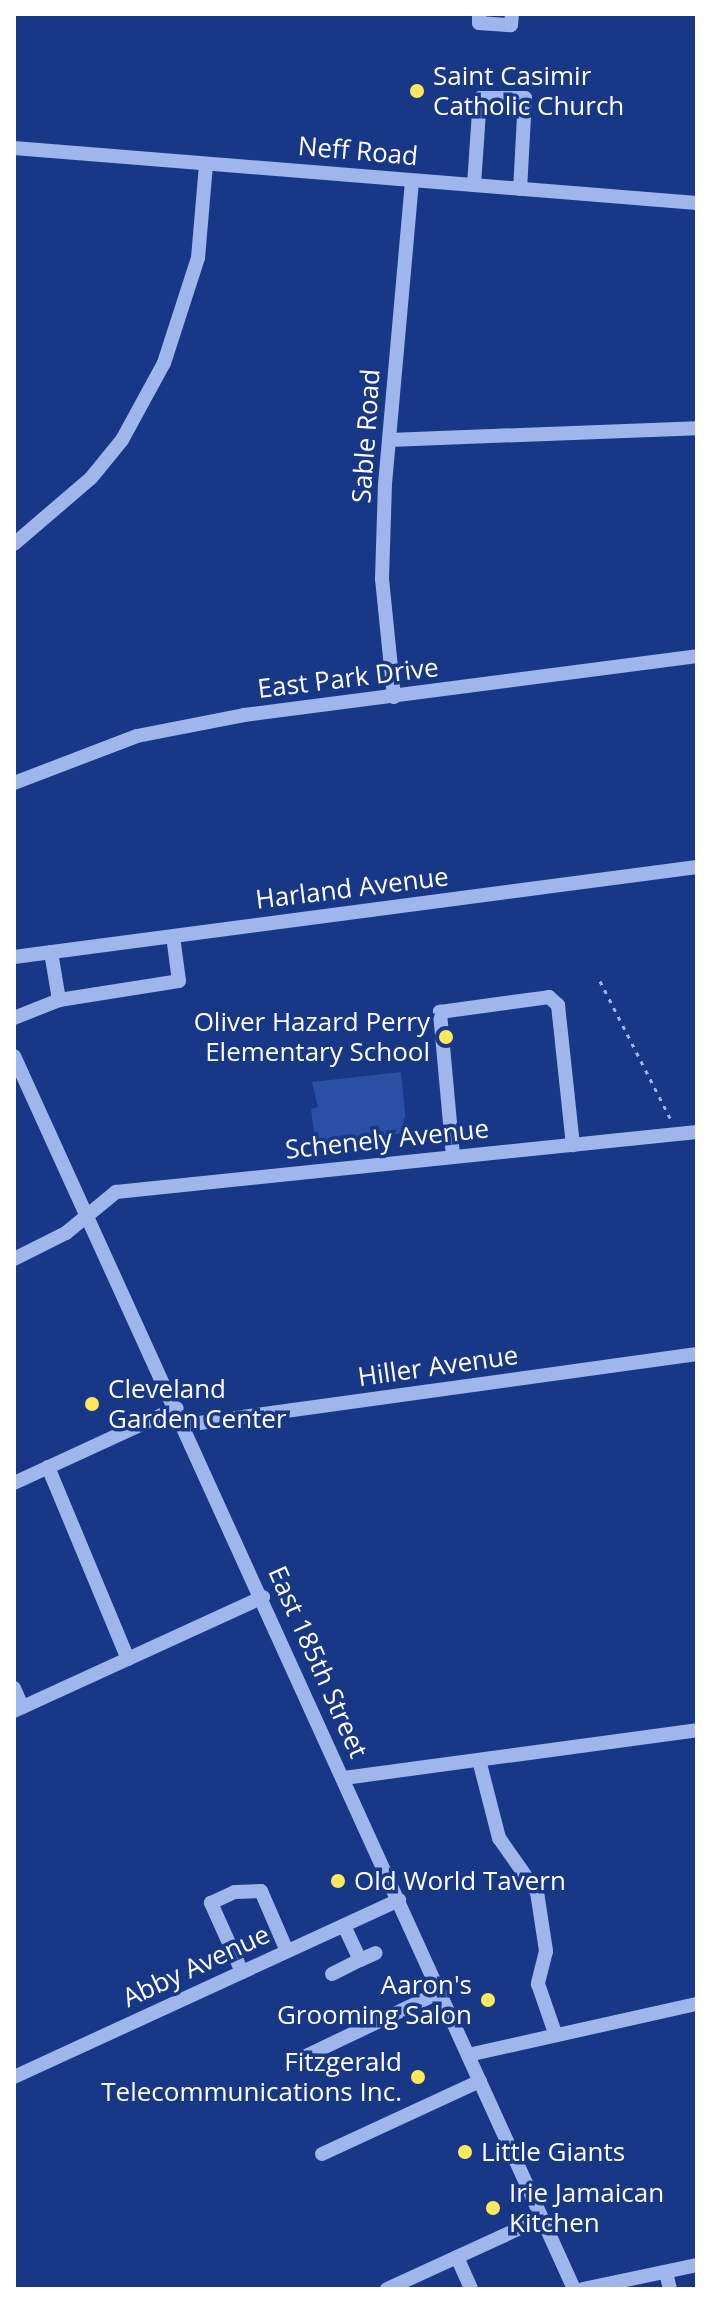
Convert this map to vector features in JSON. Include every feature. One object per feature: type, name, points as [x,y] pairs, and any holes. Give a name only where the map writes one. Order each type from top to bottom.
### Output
[{"type":"street","points":[[479,14],[479,23],[511,25],[512,14]]},
{"type":"street","points":[[474,185],[480,98],[525,98],[520,189]]},
{"type":"street","name":"Neff Road","points":[[14,148],[697,203]]},
{"type":"street","points":[[14,544],[91,478],[122,440],[164,363],[198,258],[206,164]]},
{"type":"street","name":"Sable Road","points":[[394,697],[382,579],[389,440],[412,180]]},
{"type":"street","points":[[389,440],[697,428]]},
{"type":"street","name":"East Park Drive","points":[[14,783],[137,736],[244,715],[697,656]]},
{"type":"street","name":"Harland Avenue","points":[[14,957],[697,867]]},
{"type":"street","points":[[14,1018],[59,1000],[179,981],[173,936]]},
{"type":"street","points":[[51,952],[59,1000]]},
{"type":"street","points":[[453,1156],[440,1012],[549,997],[558,1005],[573,1145]]},
{"type":"street","name":"East 185th Street","points":[[14,1056],[90,1214],[574,2289]]},
{"type":"street","name":"Schenely Avenue","points":[[14,1259],[66,1233],[116,1192],[697,1132]]},
{"type":"street","name":"Hiller Avenue","points":[[185,1425],[697,1354]]},
{"type":"street","points":[[14,1483],[177,1408]]},
{"type":"street","points":[[48,1467],[128,1659]]},
{"type":"street","points":[[14,1688],[18,1709],[263,1597]]},
{"type":"street","points":[[344,1778],[697,1730]]},
{"type":"street","points":[[479,1760],[499,1838],[537,1892],[546,1951],[538,1984],[555,2033]]},
{"type":"street","points":[[242,1972],[211,1903],[235,1892],[261,1891],[287,1951]]},
{"type":"street","name":"Abby Avenue","points":[[14,2077],[399,1900]]},
{"type":"street","points":[[344,1925],[360,1960]]},
{"type":"street","points":[[332,1974],[376,1953]]},
{"type":"street","points":[[306,2056],[440,1992]]},
{"type":"street","points":[[468,2055],[555,2033],[697,2004]]},
{"type":"street","points":[[322,2154],[480,2081]]},
{"type":"street","points":[[387,2289],[542,2218]]},
{"type":"street","points":[[457,2257],[471,2289]]},
{"type":"street","points":[[583,2289],[624,2285],[697,2265]]},
{"type":"street","points":[[666,2272],[670,2289]]},
{"type":"path","points":[[600,981],[670,1118]]},
{"type":"shaded area","points":[[401,1072],[407,1133],[315,1142],[311,1109],[318,1107],[312,1082]]},
{"type":"place","name":"Saint Casimir Catholic Church","points":[[417,91]]},
{"type":"place","name":"Oliver Hazard Perry Elementary School","points":[[446,1037]]},
{"type":"place","name":"Cleveland Garden Center","points":[[92,1404]]},
{"type":"place","name":"Old World Tavern","points":[[338,1881]]},
{"type":"place","name":"Aaron's Grooming Salon","points":[[488,2000]]},
{"type":"place","name":"Fitzgerald Telecommunications Inc.","points":[[418,2077]]},
{"type":"place","name":"Little Giants","points":[[465,2152]]},
{"type":"place","name":"Irie Jamaican Kitchen","points":[[493,2208]]}]
